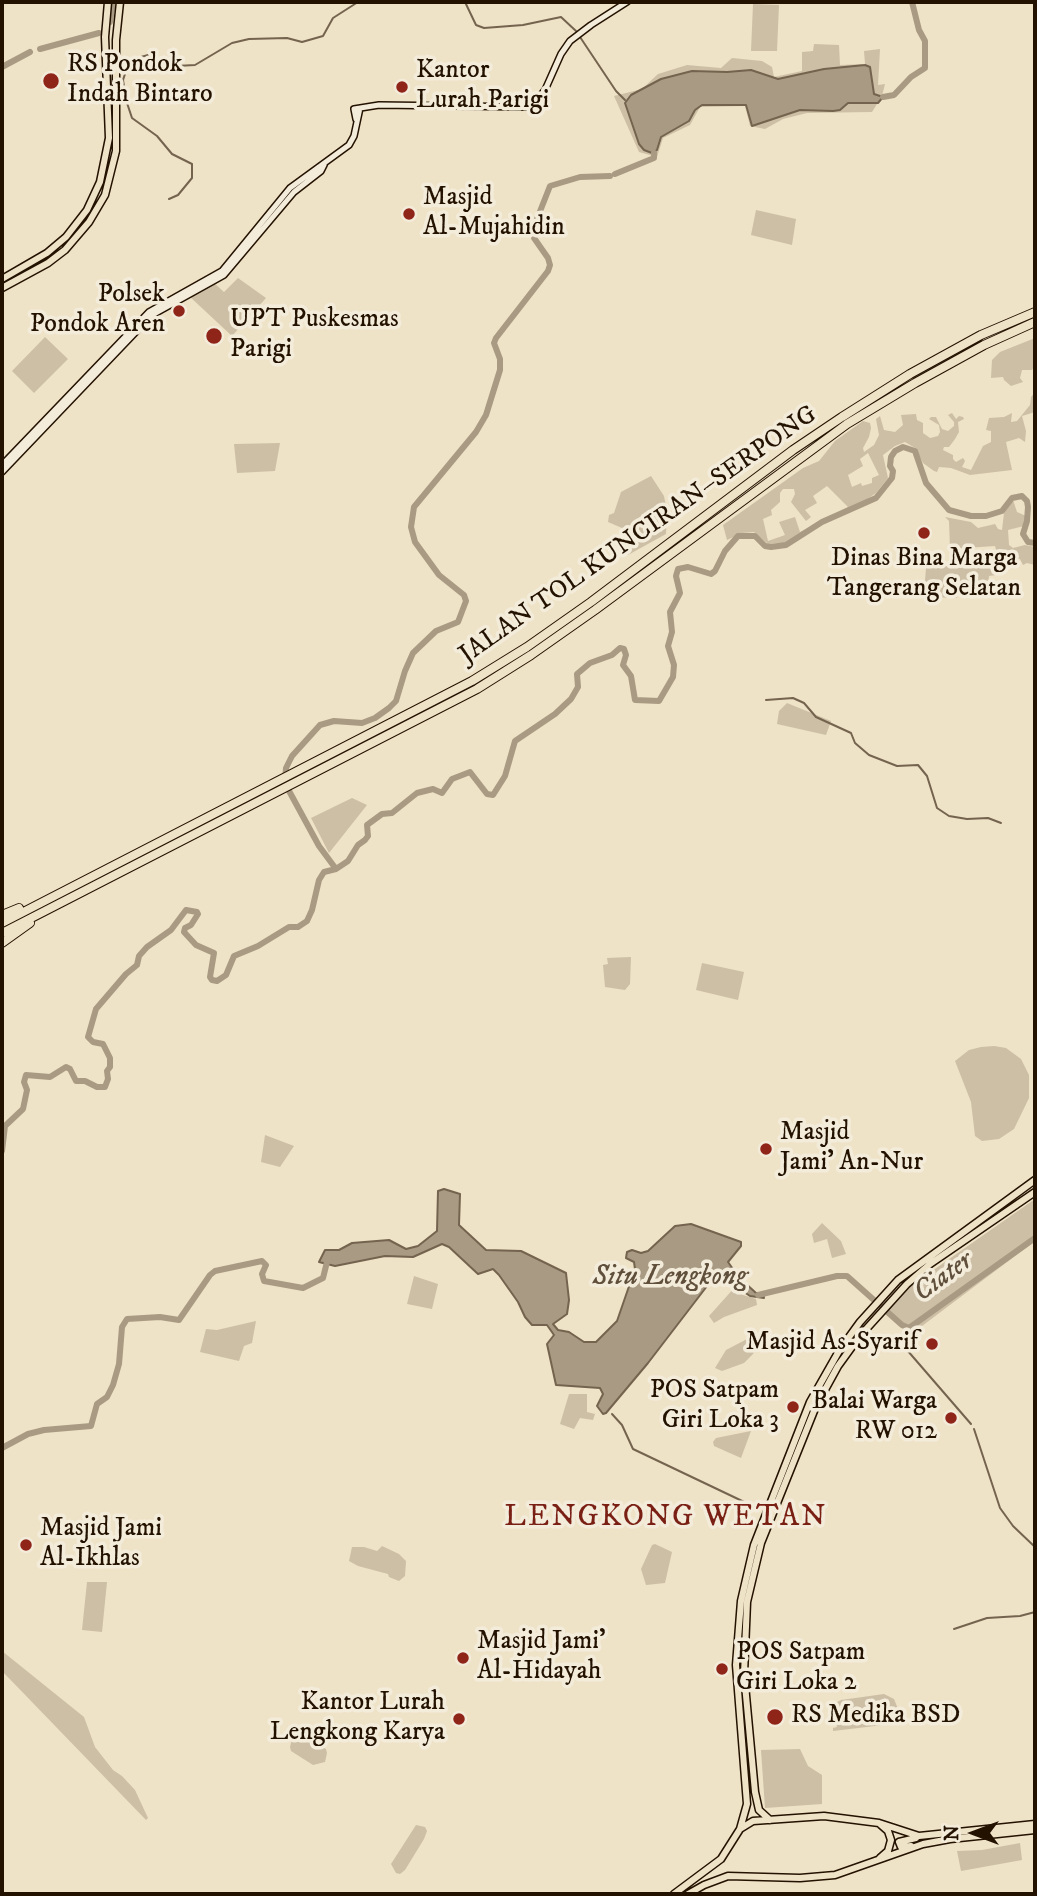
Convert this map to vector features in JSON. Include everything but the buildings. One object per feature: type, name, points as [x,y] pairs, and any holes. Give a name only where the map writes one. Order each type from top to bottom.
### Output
[{"type":"highway","name":"JALAN TOL KUNCIRAN–SERPONG","points":[[2,933],[477,689],[531,655],[639,565],[793,450],[910,374],[981,335],[1035,312]]},
{"type":"highway","name":"JALAN TOL KUNCIRAN–SERPONG","points":[[2,923],[51,895],[472,681],[645,573],[847,424],[984,345],[1035,322]]},
{"type":"highway","points":[[2,915],[51,895]]},
{"type":"highway","points":[[2,943],[74,895]]},
{"type":"main road","points":[[2,279],[47,253],[73,229],[94,196],[106,161],[109,129],[106,22],[108,2]]},
{"type":"main road","points":[[2,288],[51,261],[73,242],[105,195],[117,141],[115,75],[120,2]]},
{"type":"main road","points":[[2,465],[152,315],[224,275],[294,192],[350,143],[355,132],[357,108],[404,104],[531,107],[543,94],[562,52],[575,36],[627,2]]},
{"type":"main road","points":[[106,22],[117,22]]},
{"type":"main road","points":[[106,161],[109,164],[114,163]]},
{"type":"main road","points":[[2,472],[61,406]]},
{"type":"main road","points":[[770,1820],[758,1807],[745,1694],[747,1602],[766,1529],[816,1406],[838,1366],[889,1302],[948,1247],[1035,1180]]},
{"type":"main road","points":[[758,1807],[751,1813],[747,1804],[736,1665],[741,1601],[747,1571],[770,1501],[810,1402],[839,1351],[873,1307],[904,1274],[1035,1192]]},
{"type":"main road","points":[[674,1894],[720,1859],[740,1829],[747,1804]]},
{"type":"main road","points":[[740,1829],[753,1821],[824,1816],[879,1823],[919,1836]]},
{"type":"main road","points":[[876,1861],[888,1851],[891,1840],[888,1831],[879,1823]]},
{"type":"main road","points":[[917,1846],[901,1847],[899,1843],[919,1836],[1035,1824]]},
{"type":"main road","points":[[688,1894],[727,1876],[820,1877],[843,1873],[917,1846],[950,1839],[1035,1830]]},
{"type":"shaded area","points":[[753,4],[779,5],[777,51],[751,51]]},
{"type":"shaded area","points":[[814,44],[839,45],[840,65],[865,64],[864,51],[880,49],[878,85],[885,84],[882,96],[872,112],[807,113],[783,119],[765,129],[750,126],[745,106],[700,107],[690,125],[663,138],[657,157],[639,152],[614,96],[642,89],[658,74],[687,65],[721,68],[732,58],[762,61],[772,67],[774,77],[802,71],[802,52],[813,51]]},
{"type":"shaded area","points":[[756,210],[796,219],[792,245],[751,235]]},
{"type":"shaded area","points":[[238,278],[266,298],[232,336],[189,296],[214,283],[224,292]]},
{"type":"shaded area","points":[[45,337],[68,359],[34,393],[12,371]]},
{"type":"shaded area","points":[[1035,338],[1035,365],[1032,370],[1022,370],[1020,378],[1023,382],[1011,386],[1003,377],[991,378],[992,360],[1000,352]]},
{"type":"shaded area","points":[[1035,392],[1035,412],[1022,416],[1026,431],[1025,442],[1019,438],[1006,442],[1012,470],[970,475],[939,467],[937,472],[923,463],[915,448],[905,442],[883,455],[888,478],[876,493],[862,503],[832,515],[848,507],[827,486],[813,496],[817,503],[805,510],[811,517],[806,521],[791,502],[794,489],[783,489],[780,502],[771,510],[772,515],[763,519],[768,541],[785,535],[779,522],[795,517],[800,532],[814,525],[785,543],[768,544],[754,532],[742,533],[727,540],[723,525],[803,468],[819,461],[835,441],[863,421],[870,423],[871,428],[864,452],[874,445],[879,435],[876,419],[880,416],[884,430],[895,432],[903,425],[901,415],[916,414],[917,420],[923,423],[923,433],[930,438],[938,436],[940,432],[939,425],[929,419],[931,417],[936,417],[942,429],[948,431],[954,426],[954,422],[948,415],[952,413],[956,419],[963,417],[964,419],[958,422],[959,432],[955,439],[943,450],[953,455],[956,462],[963,458],[965,461],[962,467],[971,470],[983,446],[991,442],[991,431],[986,430],[989,418],[1004,417],[1012,413],[1011,422],[1017,421],[1030,405]],"holes":[[[868,453],[879,475],[872,478],[872,483],[862,486],[861,483],[852,487],[848,475],[863,466],[860,459]]]},
{"type":"shaded area","points":[[280,443],[275,471],[237,473],[234,444]]},
{"type":"shaded area","points":[[651,476],[664,496],[667,512],[666,534],[628,555],[622,528],[608,522],[609,515],[614,513],[621,492]]},
{"type":"shaded area","points":[[1013,500],[1017,512],[1026,516],[1026,519],[1024,526],[1008,530],[1009,545],[1013,548],[1025,545],[1035,547],[1035,565],[1023,565],[1020,559],[997,559],[994,563],[999,570],[996,575],[989,576],[987,589],[979,590],[979,581],[971,580],[971,590],[978,592],[977,596],[958,594],[957,598],[928,597],[928,593],[924,593],[926,568],[963,564],[963,560],[995,558],[997,553],[995,546],[950,549],[949,521],[945,517],[971,522],[978,528],[995,524],[1002,530],[1004,513]]},
{"type":"shaded area","points":[[787,703],[831,721],[826,735],[777,724],[779,711]]},
{"type":"shaded area","points":[[352,798],[367,805],[329,853],[311,818]]},
{"type":"shaded area","points":[[631,957],[630,984],[625,990],[605,987],[603,965],[608,964],[607,958]]},
{"type":"shaded area","points":[[702,963],[744,972],[738,1000],[696,990]]},
{"type":"shaded area","points":[[994,1046],[1006,1048],[1021,1059],[1029,1075],[1029,1098],[1014,1129],[999,1139],[982,1141],[975,1136],[971,1102],[955,1061],[969,1050]]},
{"type":"shaded area","points":[[265,1135],[294,1146],[280,1167],[261,1162]]},
{"type":"shaded area","points":[[1035,1199],[1035,1241],[918,1329],[907,1332],[885,1312],[912,1285]]},
{"type":"shaded area","points":[[822,1223],[841,1241],[846,1254],[832,1258],[827,1239],[814,1243],[812,1234]]},
{"type":"shaded area","points":[[414,1276],[438,1284],[432,1309],[407,1304]]},
{"type":"shaded area","points":[[735,1287],[743,1295],[756,1299],[757,1305],[714,1323],[709,1316]]},
{"type":"shaded area","points":[[256,1321],[252,1343],[244,1346],[239,1361],[200,1352],[206,1329],[217,1330]]},
{"type":"shaded area","points":[[749,1338],[757,1338],[760,1341],[744,1363],[722,1371],[715,1368],[726,1350]]},
{"type":"shaded area","points":[[569,1394],[587,1394],[587,1412],[595,1414],[593,1420],[580,1418],[574,1429],[560,1424]]},
{"type":"shaded area","points":[[751,1431],[741,1458],[714,1446],[716,1438]]},
{"type":"shaded area","points":[[652,1545],[672,1552],[665,1583],[646,1585],[641,1569]]},
{"type":"shaded area","points":[[382,1546],[399,1554],[406,1561],[405,1576],[399,1581],[388,1574],[349,1561],[352,1547],[377,1551]]},
{"type":"shaded area","points":[[87,1582],[107,1582],[102,1632],[82,1630]]},
{"type":"shaded area","points":[[2,1651],[84,1717],[95,1747],[113,1770],[135,1790],[148,1818],[146,1820],[2,1671]]},
{"type":"shaded area","points":[[884,1694],[894,1699],[898,1709],[895,1720],[900,1720],[900,1723],[833,1731],[833,1728],[837,1727],[833,1713],[837,1702]]},
{"type":"shaded area","points":[[300,1735],[326,1749],[325,1762],[313,1765],[291,1751],[292,1739]]},
{"type":"shaded area","points":[[800,1749],[808,1766],[822,1775],[822,1804],[765,1808],[761,1750]]},
{"type":"shaded area","points":[[416,1825],[425,1827],[427,1831],[424,1839],[405,1870],[400,1874],[396,1873],[391,1864]]},
{"type":"shaded area","points":[[1020,1843],[1022,1860],[961,1871],[957,1851],[982,1850]]},
{"type":"water","points":[[865,65],[870,67],[874,94],[883,97],[878,103],[848,103],[840,110],[833,111],[800,110],[752,126],[746,105],[702,105],[695,110],[689,121],[661,137],[657,150],[652,153],[639,144],[625,103],[631,95],[661,79],[692,71],[751,70],[778,79],[824,69]]},
{"type":"water","name":"Situ Lengkong","points":[[444,1189],[460,1194],[459,1225],[486,1250],[521,1251],[566,1273],[569,1300],[567,1314],[553,1324],[558,1330],[569,1332],[584,1342],[596,1342],[617,1321],[635,1269],[634,1262],[626,1258],[627,1252],[648,1251],[675,1226],[691,1224],[741,1242],[741,1246],[728,1262],[732,1271],[756,1293],[763,1293],[764,1298],[750,1296],[726,1280],[723,1282],[714,1277],[648,1363],[603,1414],[597,1406],[603,1394],[600,1388],[556,1385],[547,1344],[554,1335],[547,1325],[532,1325],[493,1269],[478,1274],[449,1247],[442,1244],[413,1257],[385,1256],[335,1266],[319,1262],[325,1250],[339,1250],[352,1243],[389,1240],[406,1249],[418,1246],[437,1231],[438,1191]]},
{"type":"waterway","points":[[110,22],[113,2]]},
{"type":"waterway","points":[[169,199],[178,195],[192,178],[192,164],[172,154],[157,136],[132,118],[123,80],[128,65],[134,59],[148,55],[176,66],[195,65],[232,43],[249,39],[287,38],[302,42],[323,36],[333,18],[358,2]]},
{"type":"waterway","points":[[465,2],[476,25],[484,28],[523,25],[561,17],[576,31],[616,91],[625,100]]},
{"type":"waterway","points":[[883,97],[894,95],[911,77],[925,68],[925,41],[919,30],[912,2]]},
{"type":"waterway","points":[[40,49],[99,33]]},
{"type":"waterway","points":[[2,67],[30,52]]},
{"type":"waterway","points":[[615,174],[654,158],[654,153]]},
{"type":"waterway","points":[[2,1151],[5,1126],[23,1109],[27,1090],[24,1082],[26,1075],[50,1077],[66,1067],[76,1081],[105,1087],[110,1058],[103,1044],[93,1042],[88,1037],[96,1009],[137,965],[139,956],[147,947],[171,930],[186,910],[198,914],[184,932],[196,945],[214,953],[210,977],[217,981],[226,975],[234,956],[258,946],[289,927],[298,927],[307,921],[319,880],[324,872],[336,869],[319,846],[288,789],[285,781],[286,768],[292,756],[320,725],[334,721],[362,723],[389,708],[396,701],[413,653],[436,631],[458,622],[466,601],[464,595],[439,575],[415,542],[411,527],[414,507],[476,432],[486,415],[500,370],[500,359],[494,343],[496,338],[548,271],[548,258],[534,238],[537,219],[550,186],[580,177],[610,176]]},
{"type":"waterway","points":[[336,869],[348,861],[358,845],[368,836],[367,825],[382,814],[392,813],[417,793],[433,789],[442,793],[452,779],[470,772],[487,794],[493,795],[505,776],[515,741],[555,714],[571,699],[578,687],[577,674],[590,663],[612,655],[620,648],[624,649],[626,655],[623,665],[631,676],[635,700],[659,701],[673,677],[674,665],[668,646],[672,632],[670,612],[680,593],[676,576],[678,569],[688,567],[711,574],[738,536],[755,536],[765,546],[786,545],[822,522],[876,498],[892,478],[891,457],[903,447],[915,451],[926,483],[949,510],[971,516],[986,516],[1002,511],[1012,498],[1022,496],[1028,507],[1023,534],[1028,542],[1035,543]]},
{"type":"waterway","points":[[766,700],[793,698],[804,703],[816,717],[851,733],[855,743],[869,755],[897,766],[918,765],[927,776],[937,808],[949,816],[988,818],[1001,823]]},
{"type":"waterway","name":"Ciater","points":[[758,1295],[847,1276],[902,1325],[909,1328],[1035,1238]]},
{"type":"waterway","points":[[2,1448],[28,1434],[44,1430],[91,1426],[97,1404],[107,1397],[113,1385],[119,1364],[122,1327],[127,1319],[160,1317],[179,1320],[215,1271],[262,1261],[266,1265],[262,1274],[264,1281],[303,1288],[323,1278],[327,1262],[331,1259]]},
{"type":"waterway","points":[[907,1350],[971,1424]]},
{"type":"waterway","points":[[612,1414],[622,1425],[633,1449],[759,1509]]},
{"type":"waterway","points":[[974,1429],[1000,1508],[1013,1526],[1035,1547]]},
{"type":"waterway","points":[[954,1629],[987,1618],[1020,1616],[1035,1612]]},
{"type":"place","name":"RS Pondok Indah Bintaro","points":[[51,81]]},
{"type":"place","name":"Kantor Lurah Parigi","points":[[402,87]]},
{"type":"place","name":"Masjid Al-Mujahidin","points":[[409,214]]},
{"type":"place","name":"Polsek Pondok Aren","points":[[179,311]]},
{"type":"place","name":"UPT Puskesmas Parigi","points":[[214,336]]},
{"type":"place","name":"Dinas Bina Marga Tangerang Selatan","points":[[924,533]]},
{"type":"place","name":"Masjid Jami' An-Nur","points":[[766,1149]]},
{"type":"place","name":"Masjid As-Syarif","points":[[932,1344]]},
{"type":"place","name":"POS Satpam Giri Loka 3","points":[[793,1407]]},
{"type":"place","name":"Balai Warga RW 012","points":[[951,1418]]},
{"type":"place","name":"Masjid Jami Al-Ikhlas","points":[[26,1545]]},
{"type":"place","name":"Masjid Jami' Al-Hidayah","points":[[463,1658]]},
{"type":"place","name":"POS Satpam Giri Loka 2","points":[[722,1669]]},
{"type":"place","name":"RS Medika BSD","points":[[775,1717]]},
{"type":"place","name":"Kantor Lurah Lengkong Karya","points":[[459,1719]]},
{"type":"district","name":"LENGKONG WETAN","points":[[666,1519]]}]
